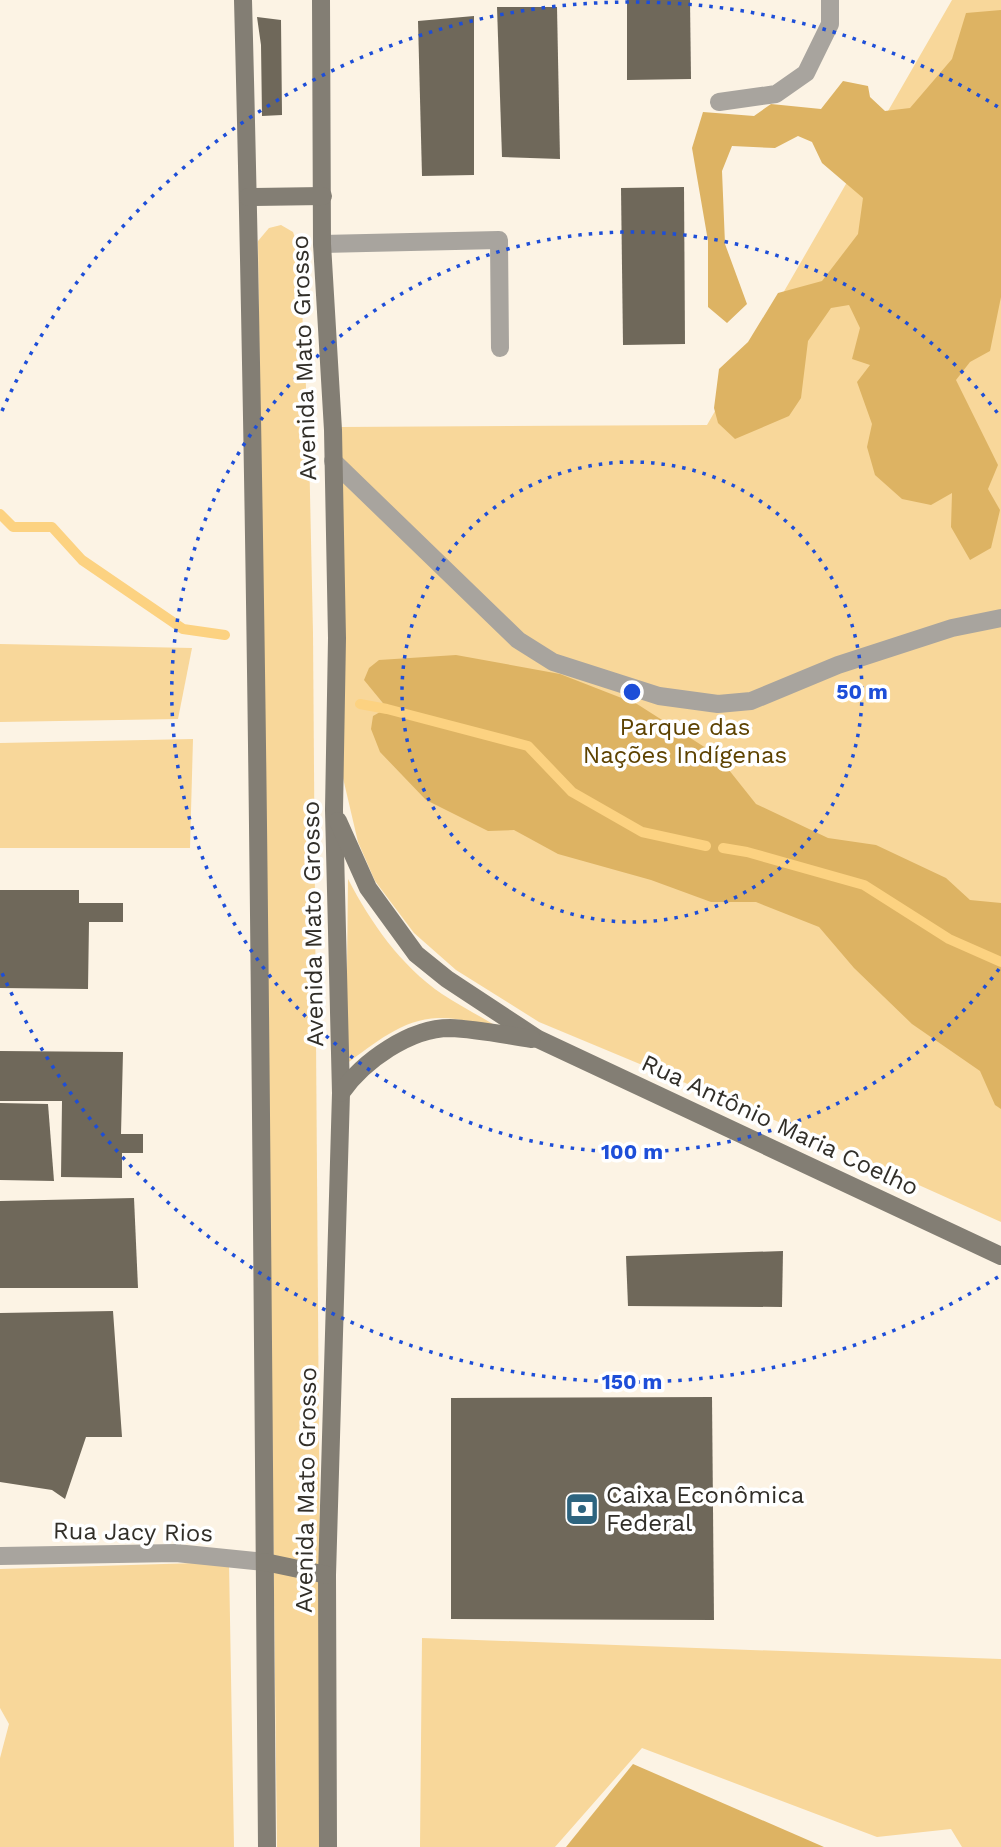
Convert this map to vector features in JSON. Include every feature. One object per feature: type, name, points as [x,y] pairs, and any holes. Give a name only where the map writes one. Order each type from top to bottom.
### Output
[{"type":"main road","name":"Avenida Mato Grosso","points":[[243,0],[248,197],[267,1847]]},
{"type":"main road","name":"Avenida Mato Grosso","points":[[321,0],[322,244],[333,461],[337,638],[334,810],[341,1093],[327,1575],[328,1847]]},
{"type":"main road","points":[[248,197],[323,196]]},
{"type":"main road","name":"Rua Antônio Maria Coelho","points":[[334,810],[368,888],[416,954],[447,979],[538,1039],[1001,1256]]},
{"type":"main road","name":"Rua Antônio Maria Coelho","points":[[341,1093],[353,1076],[376,1057],[422,1032],[449,1028],[538,1039]]},
{"type":"main road","points":[[265,1562],[327,1575]]},
{"type":"street","points":[[719,102],[776,94],[806,73],[830,24],[830,0]]},
{"type":"street","points":[[322,244],[499,240],[500,348]]},
{"type":"street","points":[[333,461],[518,640],[553,662],[659,696],[718,704],[751,701],[838,665],[952,628],[1001,618]]},
{"type":"street","name":"Rua Jacy Rios","points":[[0,1556],[176,1553],[265,1562]]},
{"type":"green space","name":"Parque das Nações Indígenas","points":[[952,0],[1001,0],[1001,1222],[772,1119],[539,1022],[456,970],[414,933],[375,881],[358,842],[343,778],[340,427],[707,425]]},
{"type":"green space","points":[[1001,10],[1001,297],[990,351],[970,362],[956,380],[998,465],[988,489],[1000,510],[991,548],[970,560],[951,527],[952,493],[931,505],[902,499],[875,475],[867,447],[872,424],[857,382],[870,365],[852,359],[860,328],[849,305],[831,308],[808,341],[801,398],[789,416],[735,439],[718,423],[714,408],[719,369],[748,342],[778,293],[822,281],[858,234],[863,198],[822,163],[812,142],[798,136],[775,148],[732,146],[722,171],[725,244],[747,304],[727,323],[708,307],[708,241],[692,148],[703,112],[754,116],[771,104],[821,109],[843,81],[868,86],[870,97],[885,111],[910,108],[952,59],[966,13]]},
{"type":"green space","points":[[281,225],[293,232],[299,249],[309,447],[313,633],[320,1579],[319,1847],[277,1847],[258,241],[269,228]]},
{"type":"green space","points":[[0,644],[192,648],[178,719],[0,722]]},
{"type":"green space","points":[[456,655],[560,674],[637,704],[717,755],[756,804],[828,838],[876,845],[946,878],[970,900],[1001,903],[1001,1109],[995,1105],[980,1071],[912,1024],[854,968],[819,927],[756,902],[711,902],[651,880],[558,854],[514,830],[488,831],[426,800],[380,752],[371,729],[373,716],[387,708],[364,680],[369,668],[379,660]]},
{"type":"green space","points":[[193,739],[190,848],[0,848],[0,743]]},
{"type":"green space","points":[[348,879],[377,927],[413,970],[442,994],[498,1027],[453,1019],[425,1019],[389,1034],[346,1064]]},
{"type":"green space","points":[[229,1562],[234,1847],[0,1847],[0,1758],[9,1724],[0,1708],[0,1569]]},
{"type":"green space","points":[[422,1638],[1001,1659],[1001,1847],[962,1847],[951,1829],[877,1837],[642,1748],[555,1847],[420,1847]]},
{"type":"green space","points":[[633,1764],[824,1847],[566,1847]]},
{"type":"building","points":[[627,0],[690,0],[691,79],[627,80]]},
{"type":"building","points":[[497,7],[557,7],[560,159],[502,157]]},
{"type":"building","points":[[474,16],[474,175],[422,176],[418,21]]},
{"type":"building","points":[[257,17],[281,20],[282,115],[262,116],[261,45]]},
{"type":"building","points":[[684,187],[685,344],[623,345],[621,188]]},
{"type":"building","points":[[0,890],[79,890],[79,903],[123,903],[123,922],[89,922],[88,989],[0,988]]},
{"type":"building","points":[[0,1051],[123,1052],[121,1134],[143,1134],[143,1153],[122,1153],[122,1178],[61,1177],[62,1101],[0,1101]]},
{"type":"building","points":[[0,1103],[48,1104],[54,1181],[0,1180]]},
{"type":"building","points":[[134,1198],[138,1288],[0,1288],[0,1201]]},
{"type":"building","points":[[783,1251],[782,1307],[628,1306],[626,1256]]},
{"type":"building","points":[[113,1311],[122,1437],[86,1437],[65,1499],[52,1490],[0,1482],[0,1313]]},
{"type":"building","name":"Caixa Econômica Federal","points":[[712,1397],[714,1620],[451,1619],[451,1398]]},
{"type":"waterway","points":[[0,514],[13,527],[52,527],[82,560],[183,629],[225,635]]},
{"type":"waterway","points":[[360,704],[528,746],[572,792],[642,832],[706,846]]},
{"type":"waterway","points":[[723,848],[747,852],[864,885],[949,939],[1001,962]]},
{"type":"place","name":"Caixa Econômica Federal","points":[[582,1509]]}]
